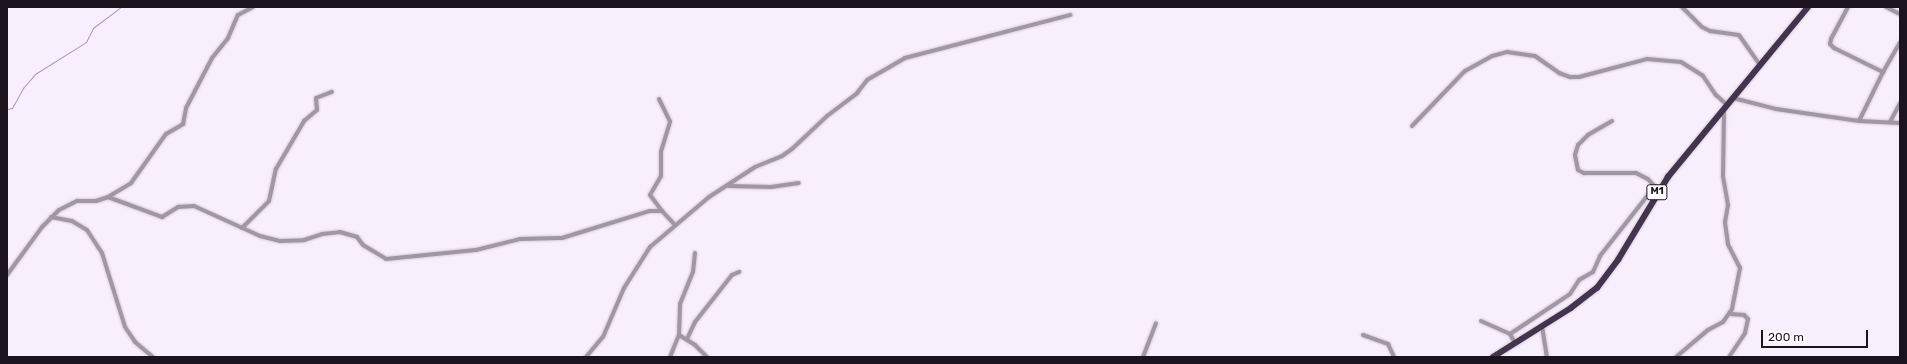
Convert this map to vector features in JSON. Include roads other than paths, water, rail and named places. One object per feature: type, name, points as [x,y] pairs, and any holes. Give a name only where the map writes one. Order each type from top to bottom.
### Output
[{"type":"highway","name":"M1","points":[[1493,357],[1585,298],[1608,275],[1657,188],[1808,7]]},
{"type":"street","points":[[7,275],[51,217],[71,203],[108,197],[131,183],[166,134],[182,126],[186,108],[212,58],[228,38],[238,15],[253,7]]},
{"type":"street","points":[[1682,7],[1702,27],[1710,31],[1740,35],[1760,65]]},
{"type":"street","points":[[1848,7],[1830,44],[1883,72]]},
{"type":"street","points":[[1886,7],[1900,14]]},
{"type":"street","points":[[586,357],[603,337],[624,288],[645,253],[676,225],[727,186],[755,167],[782,156],[826,116],[858,93],[867,80],[899,60],[1070,15]]},
{"type":"street","points":[[1859,121],[1883,72],[1900,42]]},
{"type":"street","points":[[1412,126],[1465,71],[1492,56],[1507,52],[1535,56],[1559,73],[1570,77],[1579,77],[1647,60],[1682,62],[1703,76],[1726,107],[1723,176],[1728,205],[1725,222],[1728,244],[1740,268],[1731,314],[1676,357]]},
{"type":"street","points":[[242,228],[269,200],[276,169],[304,121],[317,110],[316,98],[332,92]]},
{"type":"street","points":[[1733,98],[1764,107],[1859,121],[1900,123]]},
{"type":"street","points":[[659,99],[670,122],[661,152],[660,176],[650,195],[662,212],[676,225]]},
{"type":"street","points":[[1890,122],[1900,103]]},
{"type":"street","points":[[1510,334],[1570,294],[1579,280],[1593,272],[1600,256],[1657,188],[1645,177],[1629,171],[1593,174],[1578,170],[1575,155],[1578,145],[1588,135],[1612,121]]},
{"type":"street","points":[[727,186],[771,187],[799,183]]},
{"type":"street","points":[[108,197],[162,217],[178,208],[194,206],[270,239],[288,241],[340,232],[357,237],[381,258],[395,260],[438,252],[476,250],[520,239],[562,238],[597,226],[617,223],[643,213],[662,212]]},
{"type":"street","points":[[51,217],[72,221],[87,230],[102,254],[125,327],[135,342],[153,357]]},
{"type":"street","points":[[670,357],[679,335],[680,304],[693,272],[696,253]]},
{"type":"street","points":[[687,339],[695,322],[732,275],[739,272]]},
{"type":"street","points":[[1729,357],[1745,333],[1748,319],[1744,315],[1731,314]]},
{"type":"street","points":[[1481,321],[1510,334],[1515,343]]},
{"type":"street","points":[[1143,357],[1156,323]]},
{"type":"street","points":[[1542,326],[1547,357]]},
{"type":"street","points":[[679,335],[687,339],[707,357]]},
{"type":"street","points":[[1363,335],[1388,344],[1394,357]]},
{"type":"waterway","points":[[7,109],[12,108],[23,88],[35,74],[86,42],[93,28],[121,7]]}]
